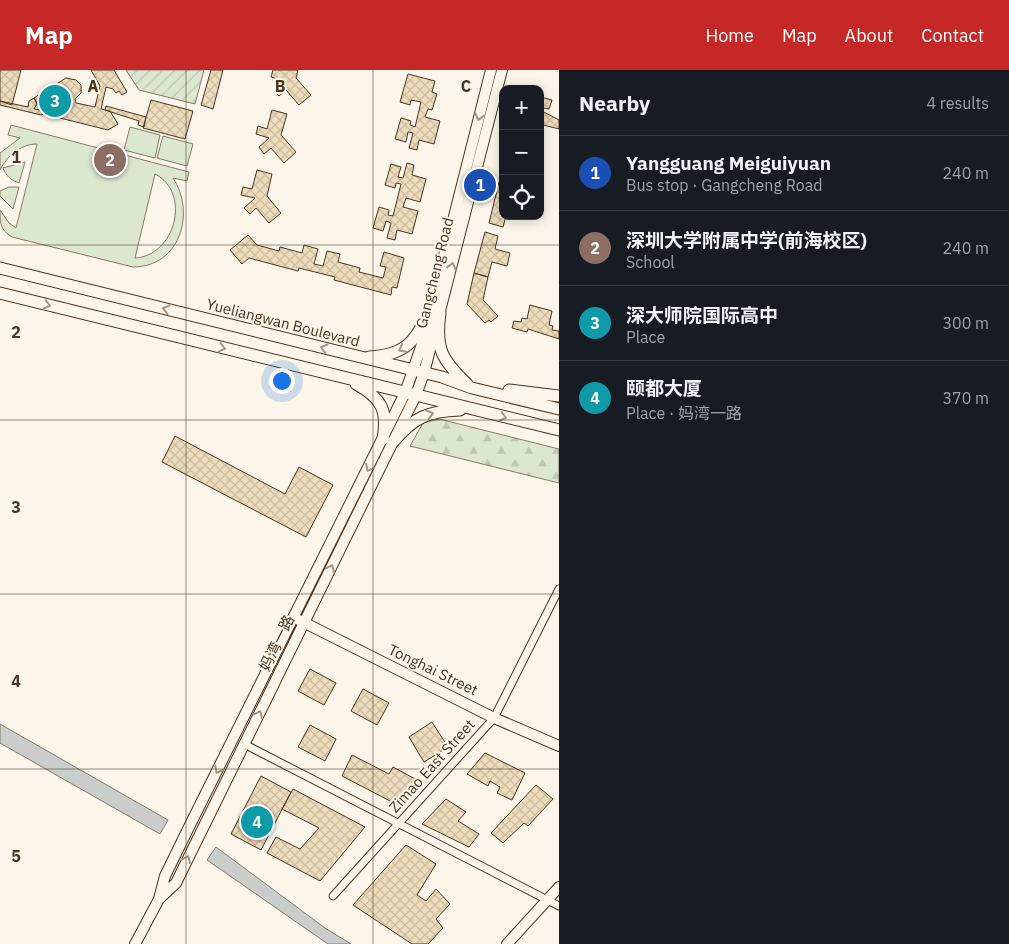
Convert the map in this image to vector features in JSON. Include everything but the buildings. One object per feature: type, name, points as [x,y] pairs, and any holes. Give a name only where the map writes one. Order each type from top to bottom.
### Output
[{"type":"main road","name":"Yueliangwan Boulevard","points":[[0,268],[419,372],[559,409]]},
{"type":"main road","points":[[0,293],[559,430]]},
{"type":"main road","points":[[353,356],[386,355],[407,347],[435,312]]},
{"type":"main road","points":[[435,312],[438,340],[445,361],[478,389],[500,389],[559,396]]},
{"type":"main road","points":[[344,378],[372,394],[378,401],[384,412],[388,441],[424,415],[446,410],[477,410]]},
{"type":"street","name":"Gangcheng Road","points":[[435,312],[491,70]]},
{"type":"street","name":"Gangcheng Road","points":[[410,394],[419,372],[502,70]]},
{"type":"street","name":"妈湾一路","points":[[134,944],[159,898],[165,876],[299,620],[410,394]]},
{"type":"street","name":"Zimao East Street","points":[[333,896],[494,718],[559,589]]},
{"type":"street","name":"妈湾一路","points":[[159,898],[176,882],[244,744],[299,620]]},
{"type":"street","name":"Tonghai Street","points":[[299,620],[494,718],[559,746]]},
{"type":"street","points":[[244,744],[559,906]]},
{"type":"street","points":[[507,944],[559,887]]},
{"type":"green space","points":[[126,70],[204,70],[195,104],[139,90]]},
{"type":"green space","points":[[11,125],[189,172],[187,181],[173,178],[180,192],[183,222],[179,236],[172,248],[162,258],[149,265],[133,267],[12,237],[2,226],[0,210],[9,223],[16,228],[37,144],[25,146],[15,152],[6,160],[0,170],[0,153],[20,138],[8,135]],"holes":[[[155,174],[166,183],[173,195],[175,208],[174,222],[169,236],[160,247],[149,255],[135,258]]]},
{"type":"green space","points":[[130,127],[160,135],[155,158],[124,150]]},
{"type":"green space","points":[[163,136],[193,144],[187,166],[157,158]]},
{"type":"green space","points":[[25,162],[19,183],[9,177],[3,168]]},
{"type":"green space","points":[[9,187],[19,187],[13,209],[0,196],[0,191]]},
{"type":"green space","points":[[439,419],[559,449],[559,483],[410,446],[423,423]]},
{"type":"shaded area","points":[[0,724],[168,820],[160,834],[0,743]]},
{"type":"shaded area","points":[[216,847],[325,928],[351,944],[328,944],[207,860]]},
{"type":"place","name":"深大师院国际高中","points":[[55,101]]},
{"type":"place","name":"深圳大学附属中学(前海校区)","points":[[110,160]]},
{"type":"place","name":"Yangguang Meiguiyuan","points":[[480,185]]},
{"type":"place","name":"颐都大厦","points":[[257,822]]}]
